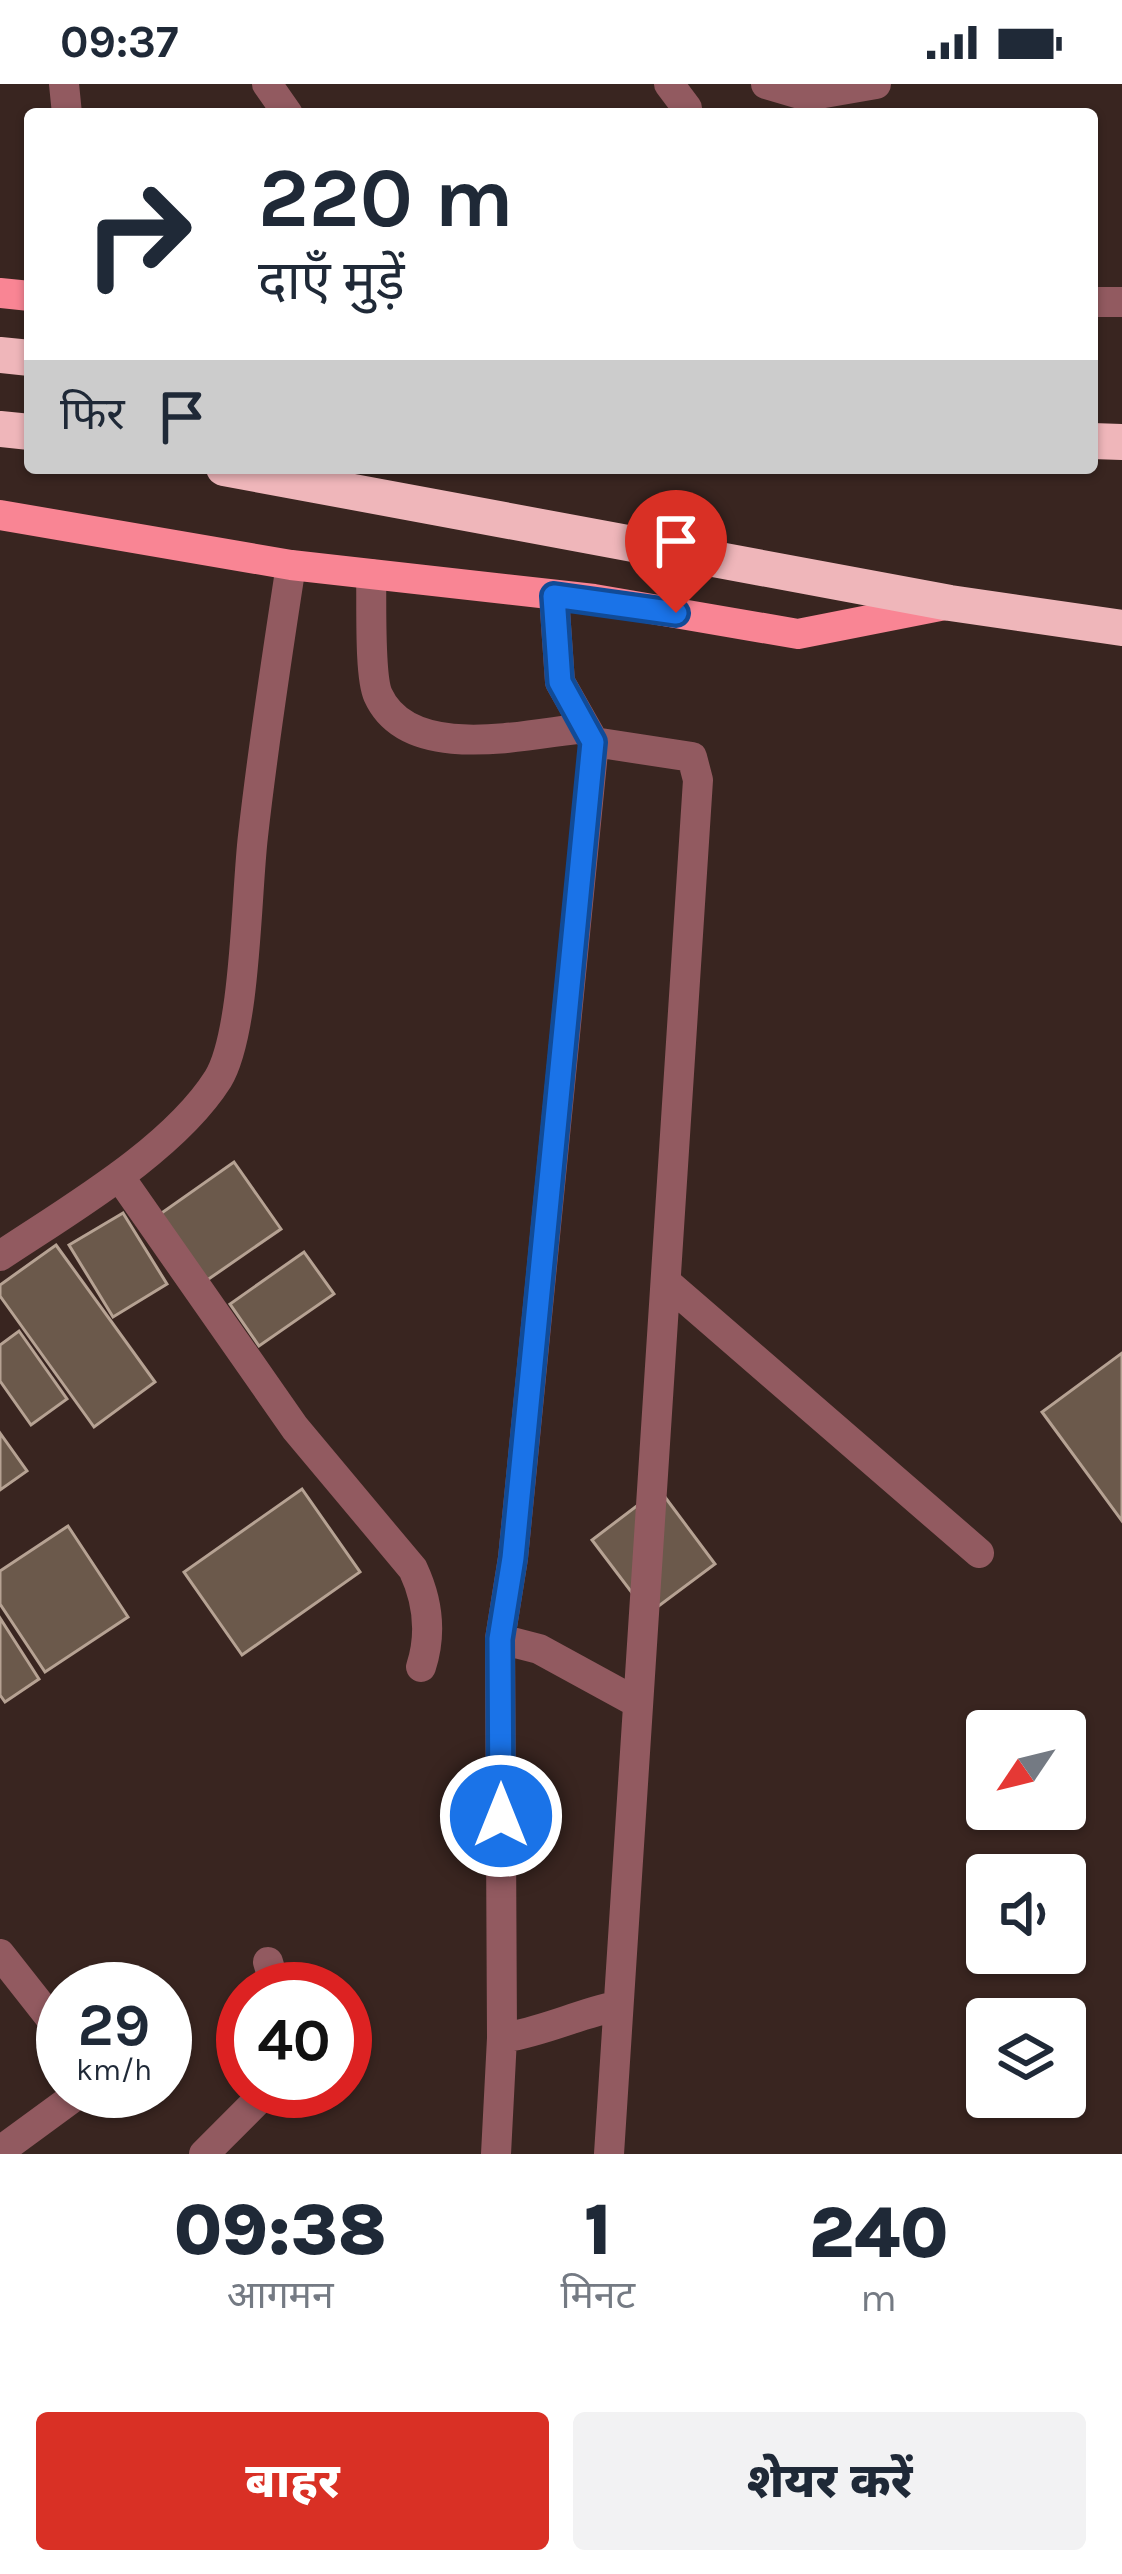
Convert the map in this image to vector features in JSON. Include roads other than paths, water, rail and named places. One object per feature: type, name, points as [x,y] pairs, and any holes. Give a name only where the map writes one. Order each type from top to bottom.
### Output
[{"type":"highway","points":[[256,474],[950,604],[1122,628]]},
{"type":"main road","points":[[0,515],[291,565],[594,598],[798,634],[950,604]]},
{"type":"street","points":[[766,84],[807,96],[876,84]]},
{"type":"street","points":[[0,1256],[119,1175],[192,1112],[220,1076],[232,1040],[253,838],[291,565]]},
{"type":"street","points":[[371,574],[376,693],[392,715],[416,733],[441,741],[589,735],[692,758],[698,780],[609,2154]]},
{"type":"street","points":[[496,2154],[502,2038],[500,1639],[513,1558],[589,735],[560,682],[554,596]]},
{"type":"street","points":[[119,1175],[295,1428],[413,1569],[428,1627],[421,1666]]},
{"type":"street","points":[[665,1282],[979,1553]]},
{"type":"street","points":[[500,1639],[539,1648],[636,1702]]},
{"type":"street","points":[[0,1954],[36,2000]]},
{"type":"street","points":[[502,2038],[540,2032],[570,2016],[616,2006]]},
{"type":"street","points":[[0,2151],[45,2118]]},
{"type":"street","points":[[204,2154],[240,2118]]}]
